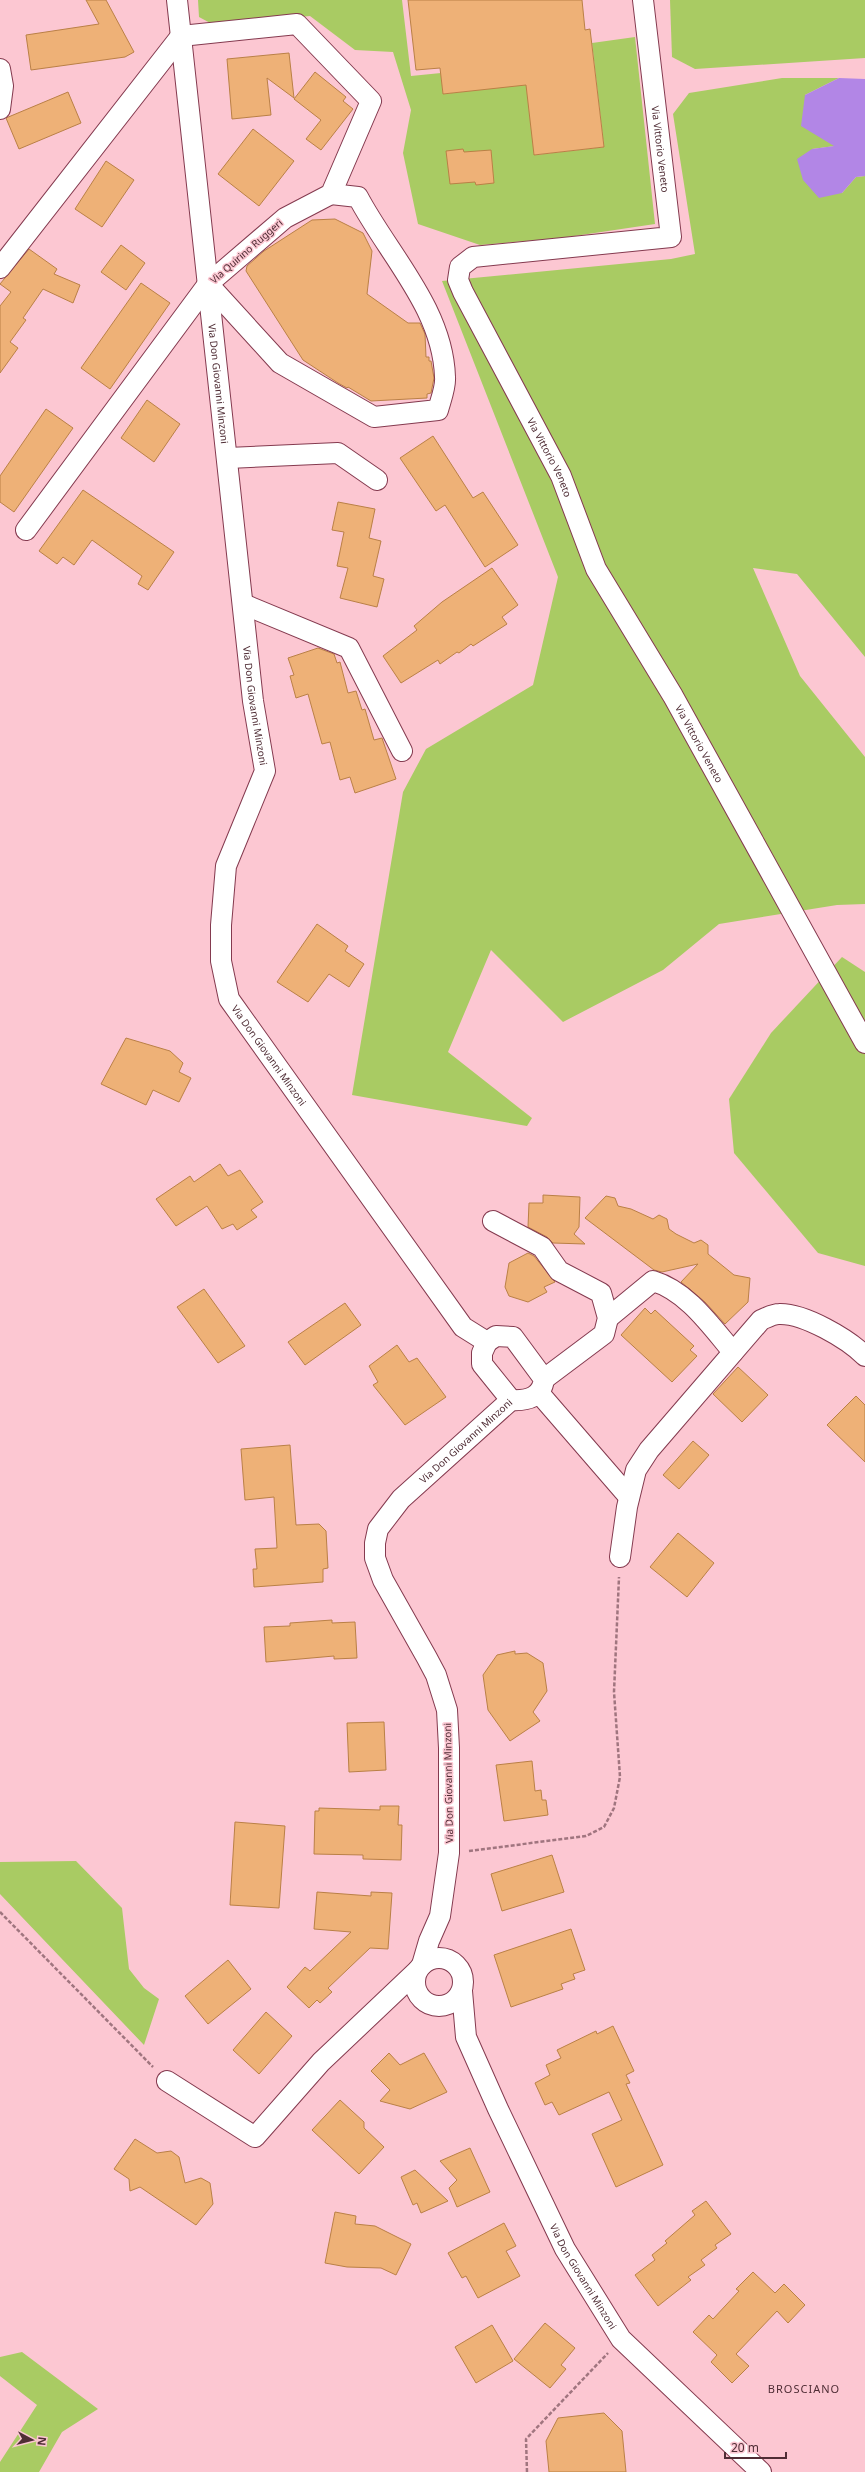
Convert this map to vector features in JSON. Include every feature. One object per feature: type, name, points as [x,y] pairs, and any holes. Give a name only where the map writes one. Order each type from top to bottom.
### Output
[{"type":"street","name":"Via Don Giovanni Minzoni","points":[[177,0],[244,604],[253,702],[265,771],[226,866],[221,925],[221,960],[229,999],[463,1327],[487,1342],[482,1353],[482,1364],[511,1400],[401,1499],[378,1529],[375,1543],[375,1558],[384,1580],[430,1663],[447,1710],[449,1748],[449,1853],[440,1916],[428,1941],[420,1968]]},
{"type":"street","name":"Via Vittorio Veneto","points":[[643,0],[670,237],[472,257],[460,267],[458,280],[475,317],[561,476],[596,570],[673,696],[865,1043]]},
{"type":"street","points":[[0,268],[181,36],[297,24],[371,101],[330,194],[358,197],[371,223],[422,300],[442,345],[446,378],[438,410],[374,417],[280,363],[208,284]]},
{"type":"street","points":[[0,69],[3,86],[0,109]]},
{"type":"street","name":"Via Quirino Ruggeri","points":[[26,530],[208,284],[285,218],[330,194]]},
{"type":"street","points":[[228,458],[338,453],[377,480]]},
{"type":"street","points":[[244,604],[349,648],[402,751]]},
{"type":"street","points":[[493,1221],[542,1247],[559,1271],[601,1293],[608,1318],[604,1334],[542,1386],[530,1399],[511,1400]]},
{"type":"street","points":[[608,1318],[653,1281],[665,1285],[700,1313],[733,1352]]},
{"type":"street","points":[[620,1557],[629,1497],[636,1470],[649,1450],[761,1320],[779,1314],[816,1324],[855,1346],[865,1356]]},
{"type":"street","points":[[487,1342],[500,1336],[513,1337],[542,1386],[629,1497]]},
{"type":"street","name":"Via Don Giovanni Minzoni","points":[[440,1916],[449,1959]]},
{"type":"street","points":[[167,2081],[255,2136],[322,2062],[420,1968],[435,1958],[449,1959],[455,1963],[463,1976],[462,1991],[452,2002],[430,2003],[387,2000]]},
{"type":"street","points":[[420,1968],[415,1986],[430,2003]]},
{"type":"street","name":"Via Don Giovanni Minzoni","points":[[462,1991],[466,2037],[565,2249],[621,2339],[761,2472]]},
{"type":"street","name":"Via Don Giovanni Minzoni","points":[[430,2003],[466,2037]]},
{"type":"path","points":[[449,1853],[586,1836],[604,1827],[614,1808],[620,1777],[614,1692],[620,1557]]},
{"type":"path","points":[[0,1912],[167,2081]]},
{"type":"path","points":[[527,2472],[526,2439],[621,2339]]},
{"type":"green space","points":[[198,0],[402,0],[411,76],[441,73],[443,94],[509,86],[523,56],[535,155],[604,147],[592,43],[635,37],[655,224],[561,238],[480,245],[418,224],[403,153],[411,110],[393,52],[355,50],[310,16],[214,25],[199,17]]},
{"type":"green space","points":[[670,0],[865,0],[865,58],[695,69],[672,57]]},
{"type":"green space","points":[[782,78],[839,78],[805,95],[835,146],[812,149],[842,193],[856,177],[865,176],[865,657],[797,574],[753,568],[800,676],[865,757],[865,904],[837,905],[719,924],[663,970],[563,1022],[491,950],[448,1052],[532,1118],[527,1126],[352,1095],[403,792],[426,749],[533,685],[558,577],[442,281],[671,259],[695,254],[673,114],[689,93]]},
{"type":"green space","points":[[842,957],[865,972],[865,1266],[818,1253],[734,1153],[729,1099],[771,1033]]},
{"type":"green space","points":[[76,1861],[122,1908],[129,1969],[144,1988],[159,1999],[144,2045],[0,1894],[0,1862]]},
{"type":"green space","points":[[22,2352],[98,2409],[62,2432],[39,2472],[0,2472],[0,2462],[37,2405],[0,2376],[0,2357]]},
{"type":"shaded area","points":[[839,78],[865,79],[865,176],[856,177],[842,193],[819,198],[803,180],[797,159],[812,149],[834,146],[801,126],[805,95]]},
{"type":"building","points":[[86,0],[106,0],[134,52],[125,57],[31,70],[26,35],[99,24]]},
{"type":"building","points":[[408,0],[582,0],[585,30],[590,29],[604,147],[534,155],[526,85],[443,94],[440,68],[416,70]]},
{"type":"building","points":[[289,53],[294,98],[267,78],[271,115],[232,119],[227,59]]},
{"type":"building","points":[[315,72],[346,97],[343,101],[353,109],[321,150],[306,139],[321,120],[294,99]]},
{"type":"building","points":[[68,92],[81,123],[19,149],[6,118]]},
{"type":"building","points":[[253,129],[294,161],[259,206],[218,174]]},
{"type":"building","points":[[463,149],[464,152],[491,150],[494,183],[476,185],[475,182],[450,184],[446,151]]},
{"type":"building","points":[[106,161],[134,180],[102,227],[75,209]]},
{"type":"building","points":[[335,219],[363,233],[372,251],[367,294],[408,323],[420,323],[425,334],[426,357],[429,357],[429,361],[431,361],[434,378],[431,393],[427,394],[427,398],[371,401],[348,387],[347,388],[338,383],[303,360],[246,271],[247,266],[264,251],[312,220]]},
{"type":"building","points":[[121,245],[145,263],[126,290],[101,272]]},
{"type":"building","points":[[29,249],[57,269],[54,274],[80,285],[73,303],[43,289],[23,318],[26,320],[10,342],[18,348],[0,373],[0,306],[11,292],[0,284]]},
{"type":"building","points":[[141,283],[170,303],[110,389],[81,368]]},
{"type":"building","points":[[147,400],[180,424],[154,462],[121,438]]},
{"type":"building","points":[[46,409],[73,428],[14,512],[0,502],[0,476]]},
{"type":"building","points":[[433,436],[473,498],[483,492],[518,545],[485,567],[445,505],[436,511],[400,458]]},
{"type":"building","points":[[83,490],[174,552],[148,590],[138,584],[142,576],[92,540],[74,565],[63,557],[57,564],[39,551]]},
{"type":"building","points":[[338,502],[375,509],[369,538],[381,541],[373,576],[384,579],[377,607],[340,598],[348,568],[337,566],[344,532],[332,530]]},
{"type":"building","points":[[492,568],[518,605],[502,617],[507,624],[473,646],[471,644],[440,664],[438,660],[401,683],[383,656],[417,630],[414,626],[442,602]]},
{"type":"building","points":[[318,648],[334,654],[337,663],[340,662],[348,693],[356,691],[362,710],[365,709],[374,740],[382,738],[396,779],[355,793],[350,777],[340,780],[330,742],[322,744],[308,694],[296,698],[290,676],[294,675],[288,658]]},
{"type":"building","points":[[317,924],[348,946],[345,951],[364,964],[349,987],[329,974],[308,1002],[277,982]]},
{"type":"building","points":[[126,1038],[170,1051],[183,1063],[179,1072],[191,1078],[179,1102],[153,1090],[146,1105],[101,1084]]},
{"type":"building","points":[[220,1164],[228,1176],[240,1170],[263,1202],[251,1210],[257,1217],[237,1230],[233,1224],[222,1229],[207,1206],[176,1226],[156,1199],[190,1176],[194,1182]]},
{"type":"building","points":[[543,1195],[580,1197],[579,1227],[574,1234],[585,1244],[553,1243],[547,1237],[528,1227],[529,1203],[543,1203]]},
{"type":"building","points":[[606,1196],[615,1198],[618,1206],[631,1209],[653,1219],[659,1215],[667,1219],[669,1229],[676,1234],[694,1243],[701,1240],[708,1245],[708,1254],[734,1275],[750,1278],[748,1302],[725,1324],[705,1302],[681,1282],[698,1264],[662,1272],[654,1270],[585,1218]]},
{"type":"building","points":[[528,1253],[534,1256],[555,1282],[544,1287],[547,1292],[528,1302],[509,1296],[505,1287],[509,1263]]},
{"type":"building","points":[[204,1289],[245,1346],[218,1363],[177,1307]]},
{"type":"building","points":[[345,1303],[361,1325],[305,1365],[288,1342]]},
{"type":"building","points":[[645,1308],[651,1314],[655,1310],[694,1346],[690,1350],[697,1356],[672,1382],[621,1335]]},
{"type":"building","points":[[397,1345],[409,1362],[417,1358],[446,1397],[405,1425],[373,1385],[378,1382],[369,1366]]},
{"type":"building","points":[[738,1367],[768,1395],[742,1422],[713,1394]]},
{"type":"building","points":[[856,1396],[865,1405],[865,1462],[827,1425]]},
{"type":"building","points":[[693,1441],[709,1455],[679,1489],[663,1475]]},
{"type":"building","points":[[290,1445],[296,1525],[319,1524],[326,1531],[328,1568],[323,1569],[323,1582],[254,1587],[253,1569],[257,1569],[255,1549],[277,1548],[274,1497],[245,1500],[241,1449]]},
{"type":"building","points":[[678,1533],[714,1563],[687,1597],[650,1567]]},
{"type":"building","points":[[332,1620],[332,1623],[355,1622],[357,1658],[334,1659],[334,1656],[266,1662],[264,1627],[290,1626],[290,1623]]},
{"type":"building","points":[[515,1651],[515,1654],[527,1653],[543,1663],[547,1691],[533,1712],[540,1721],[510,1741],[488,1710],[483,1675],[497,1655]]},
{"type":"building","points":[[384,1722],[386,1770],[349,1772],[347,1723]]},
{"type":"building","points":[[532,1761],[535,1791],[541,1790],[542,1800],[546,1800],[548,1815],[504,1821],[496,1765]]},
{"type":"building","points":[[380,1806],[399,1806],[398,1825],[402,1825],[401,1860],[363,1859],[363,1855],[314,1854],[315,1811],[319,1811],[319,1808],[380,1810]]},
{"type":"building","points":[[235,1822],[285,1826],[279,1908],[230,1905]]},
{"type":"building","points":[[552,1855],[564,1892],[502,1911],[491,1874]]},
{"type":"building","points":[[317,1892],[371,1896],[371,1892],[392,1893],[388,1949],[370,1948],[328,1988],[332,1992],[320,2003],[317,2000],[309,2008],[287,1987],[305,1967],[310,1971],[351,1932],[314,1929]]},
{"type":"building","points":[[571,1929],[585,1970],[573,1974],[575,1979],[561,1984],[563,1989],[511,2007],[494,1955]]},
{"type":"building","points":[[228,1960],[251,1989],[208,2024],[185,1996]]},
{"type":"building","points":[[266,2012],[292,2036],[259,2074],[233,2050]]},
{"type":"building","points":[[613,2026],[634,2071],[626,2075],[630,2083],[626,2084],[663,2165],[616,2187],[592,2134],[622,2120],[609,2092],[559,2115],[552,2102],[545,2105],[535,2083],[550,2075],[546,2065],[561,2058],[557,2050],[596,2031],[597,2034]]},
{"type":"building","points":[[389,2053],[400,2065],[424,2053],[447,2092],[410,2109],[380,2101],[390,2090],[371,2071]]},
{"type":"building","points":[[340,2100],[364,2122],[364,2128],[384,2147],[359,2174],[312,2130]]},
{"type":"building","points":[[135,2139],[157,2153],[171,2151],[179,2157],[185,2183],[201,2178],[210,2183],[213,2204],[196,2225],[140,2187],[130,2191],[129,2179],[114,2169]]},
{"type":"building","points":[[470,2148],[490,2192],[457,2207],[449,2188],[457,2180],[440,2161]]},
{"type":"building","points":[[415,2170],[448,2201],[421,2213],[417,2203],[413,2205],[401,2177]]},
{"type":"building","points":[[706,2201],[731,2234],[715,2245],[717,2248],[701,2260],[705,2265],[688,2277],[691,2280],[658,2306],[635,2275],[655,2260],[652,2255],[667,2243],[665,2241],[695,2215],[692,2211]]},
{"type":"building","points":[[335,2212],[356,2216],[355,2224],[375,2226],[411,2244],[396,2275],[381,2268],[347,2267],[325,2263]]},
{"type":"building","points":[[504,2223],[516,2246],[506,2251],[520,2276],[478,2298],[466,2276],[462,2278],[448,2253]]},
{"type":"building","points":[[753,2272],[775,2293],[784,2284],[805,2305],[788,2323],[777,2311],[736,2354],[749,2366],[732,2383],[711,2362],[717,2355],[693,2332],[709,2315],[713,2319],[739,2291],[736,2289]]},
{"type":"building","points":[[545,2323],[575,2348],[561,2365],[566,2369],[550,2388],[514,2359]]},
{"type":"building","points":[[492,2325],[513,2361],[476,2383],[455,2347]]},
{"type":"building","points":[[604,2413],[622,2431],[626,2472],[549,2472],[546,2441],[558,2418]]},
{"type":"district","name":"BROSCIANO","points":[[804,2389]]}]
